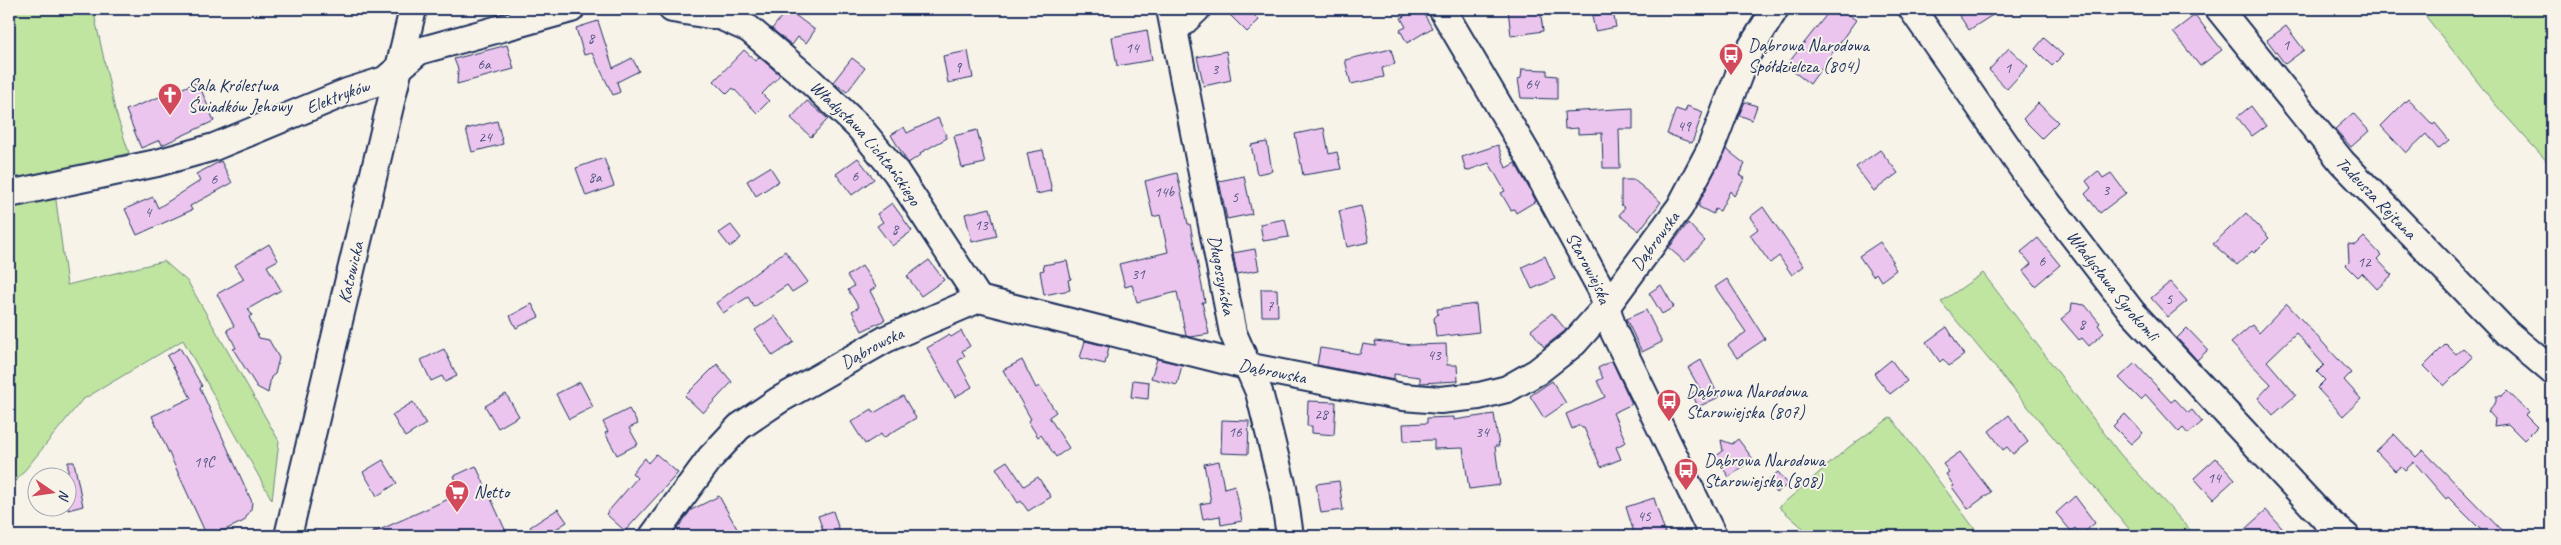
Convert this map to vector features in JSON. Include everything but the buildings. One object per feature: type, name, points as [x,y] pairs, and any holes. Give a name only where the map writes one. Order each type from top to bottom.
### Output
[{"type":"street","name":"Katowicka","points":[[288,536],[413,9]]},
{"type":"street","name":"Elektryków","points":[[9,194],[157,163],[214,148],[348,92],[386,80],[419,51],[571,9]]},
{"type":"street","name":"Władysława Lichtańskiego","points":[[672,9],[722,17],[749,29],[807,78],[860,127],[896,172],[979,299]]},
{"type":"street","points":[[1172,19],[1197,9]]},
{"type":"street","name":"Starowiejska","points":[[1442,9],[1528,155],[1601,289],[1614,332],[1713,536]]},
{"type":"street","name":"Dąbrowska","points":[[653,536],[711,457],[739,428],[779,400],[886,339],[979,299],[1246,366],[1403,397],[1440,400],[1479,396],[1507,389],[1537,372],[1574,343],[1606,307],[1680,207],[1710,150],[1746,56],[1775,9]]},
{"type":"street","name":"Władysława Syrokomli","points":[[1912,9],[2031,181],[2132,312],[2306,498],[2346,536]]},
{"type":"street","name":"Tadeusza Rejtana","points":[[2220,9],[2342,162],[2507,333],[2552,371]]},
{"type":"street","name":"Długoszyńska","points":[[1172,19],[1232,333],[1261,402],[1283,488],[1290,536]]},
{"type":"green space","points":[[9,9],[93,9],[115,110],[129,153],[9,184]]},
{"type":"green space","points":[[2420,9],[2552,9],[2552,167],[2495,104]]},
{"type":"green space","points":[[55,193],[67,285],[164,261],[188,282],[279,441],[272,500],[183,340],[82,400],[16,481],[9,500],[9,209]]},
{"type":"green space","points":[[1983,273],[2120,454],[2196,536],[2135,536],[1941,302]]},
{"type":"green space","points":[[1891,417],[1980,536],[1812,536],[1779,507],[1849,447]]},
{"type":"place","name":"Dąbrowa Narodowa Spółdzielcza (804)","points":[[1731,76]]},
{"type":"place","name":"Sala Królestwa Świadków Jehowy","points":[[170,116]]},
{"type":"place","name":"Dąbrowa Narodowa Starowiejska (807)","points":[[1669,422]]},
{"type":"place","name":"Dąbrowa Narodowa Starowiejska (808)","points":[[1686,491]]},
{"type":"place","name":"Netto","points":[[457,513]]}]
